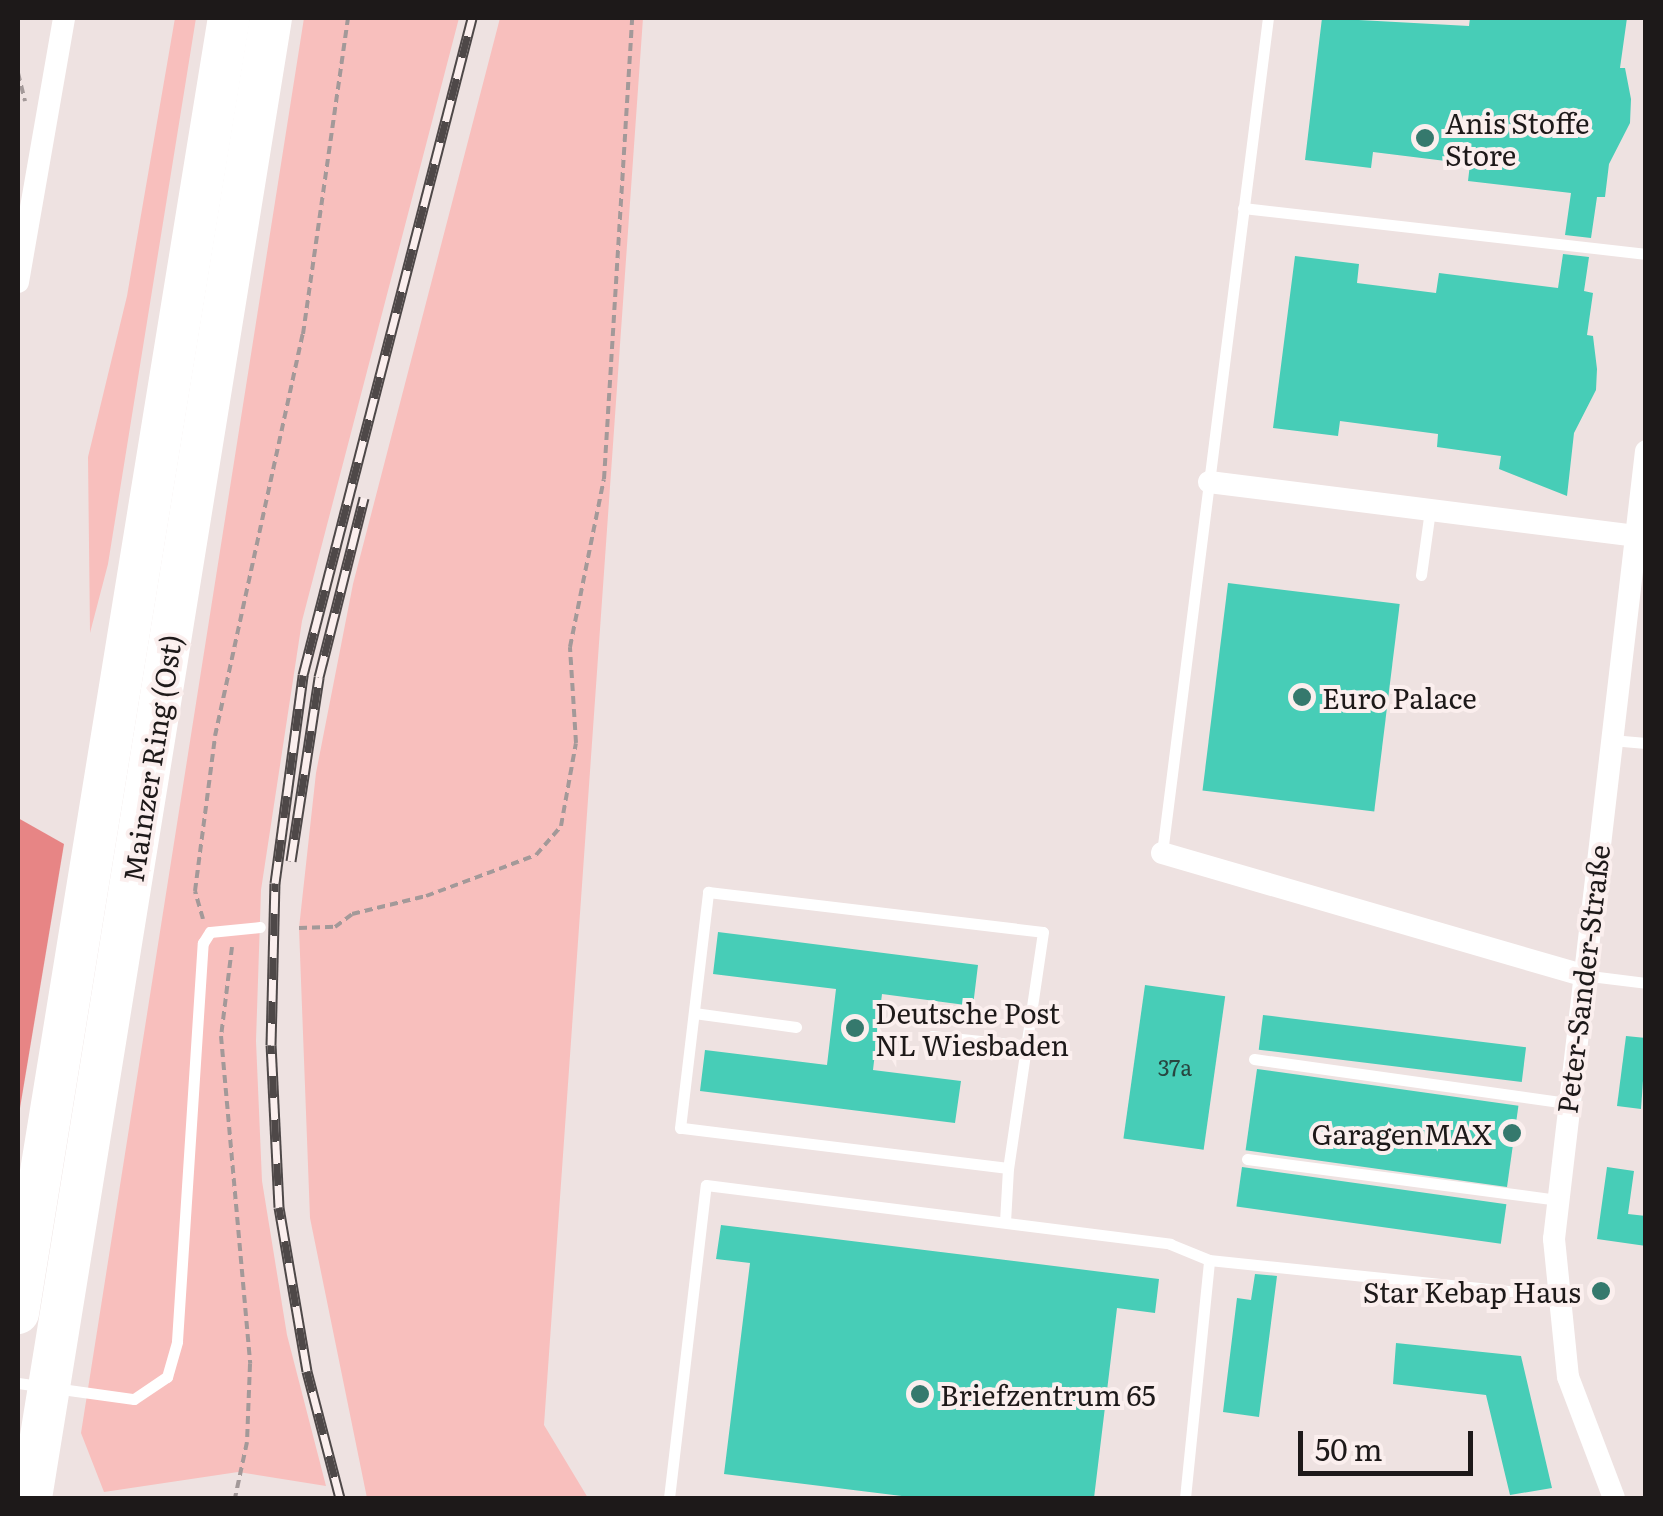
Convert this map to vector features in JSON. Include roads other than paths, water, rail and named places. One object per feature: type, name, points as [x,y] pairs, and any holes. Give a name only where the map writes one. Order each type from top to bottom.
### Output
[{"type":"highway","name":"Mainzer Ring (Ost)","points":[[18,1313],[229,18]]},
{"type":"highway","name":"Mainzer Ring (Ost)","points":[[31,1498],[271,18]]},
{"type":"street","points":[[18,282],[64,18]]},
{"type":"street","name":"Peter-Sander-Straße","points":[[1614,1498],[1568,1378],[1555,1296],[1556,1200],[1646,451]]},
{"type":"street","points":[[1209,482],[1634,536]]},
{"type":"street","points":[[1162,853],[1582,975]]},
{"type":"lane","points":[[1162,853],[1268,18]]},
{"type":"lane","points":[[1244,208],[1646,254]]},
{"type":"lane","points":[[1421,575],[1430,510]]},
{"type":"lane","points":[[1611,740],[1646,744]]},
{"type":"lane","points":[[1005,1222],[1008,1168],[1043,932],[708,892],[680,1128],[1008,1168]]},
{"type":"lane","points":[[18,1383],[120,1399],[158,1389],[178,1340],[193,1022],[203,943],[210,932],[260,926]]},
{"type":"lane","points":[[1582,975],[1646,983]]},
{"type":"lane","points":[[694,1013],[796,1026]]},
{"type":"lane","points":[[932,1036],[1028,1046]]},
{"type":"lane","points":[[1254,1059],[1568,1103]]},
{"type":"lane","points":[[1247,1159],[1556,1200]]},
{"type":"lane","points":[[669,1498],[706,1185],[1170,1244],[1210,1260],[1555,1296]]},
{"type":"lane","points":[[1186,1498],[1210,1260]]},
{"type":"railway","points":[[340,1498],[307,1371],[279,1207],[271,1045],[275,883],[303,675],[472,18]]},
{"type":"railway","points":[[291,861],[319,677],[364,498]]},
{"type":"place","name":"Anis Stoffe Store","points":[[1425,138]]},
{"type":"place","name":"Euro Palace","points":[[1302,697]]},
{"type":"place","name":"Deutsche Post NL Wiesbaden","points":[[855,1028]]},
{"type":"place","name":"GaragenMAX","points":[[1512,1133]]},
{"type":"place","name":"Star Kebap Haus","points":[[1601,1291]]},
{"type":"place","name":"Briefzentrum 65","points":[[920,1394]]}]
